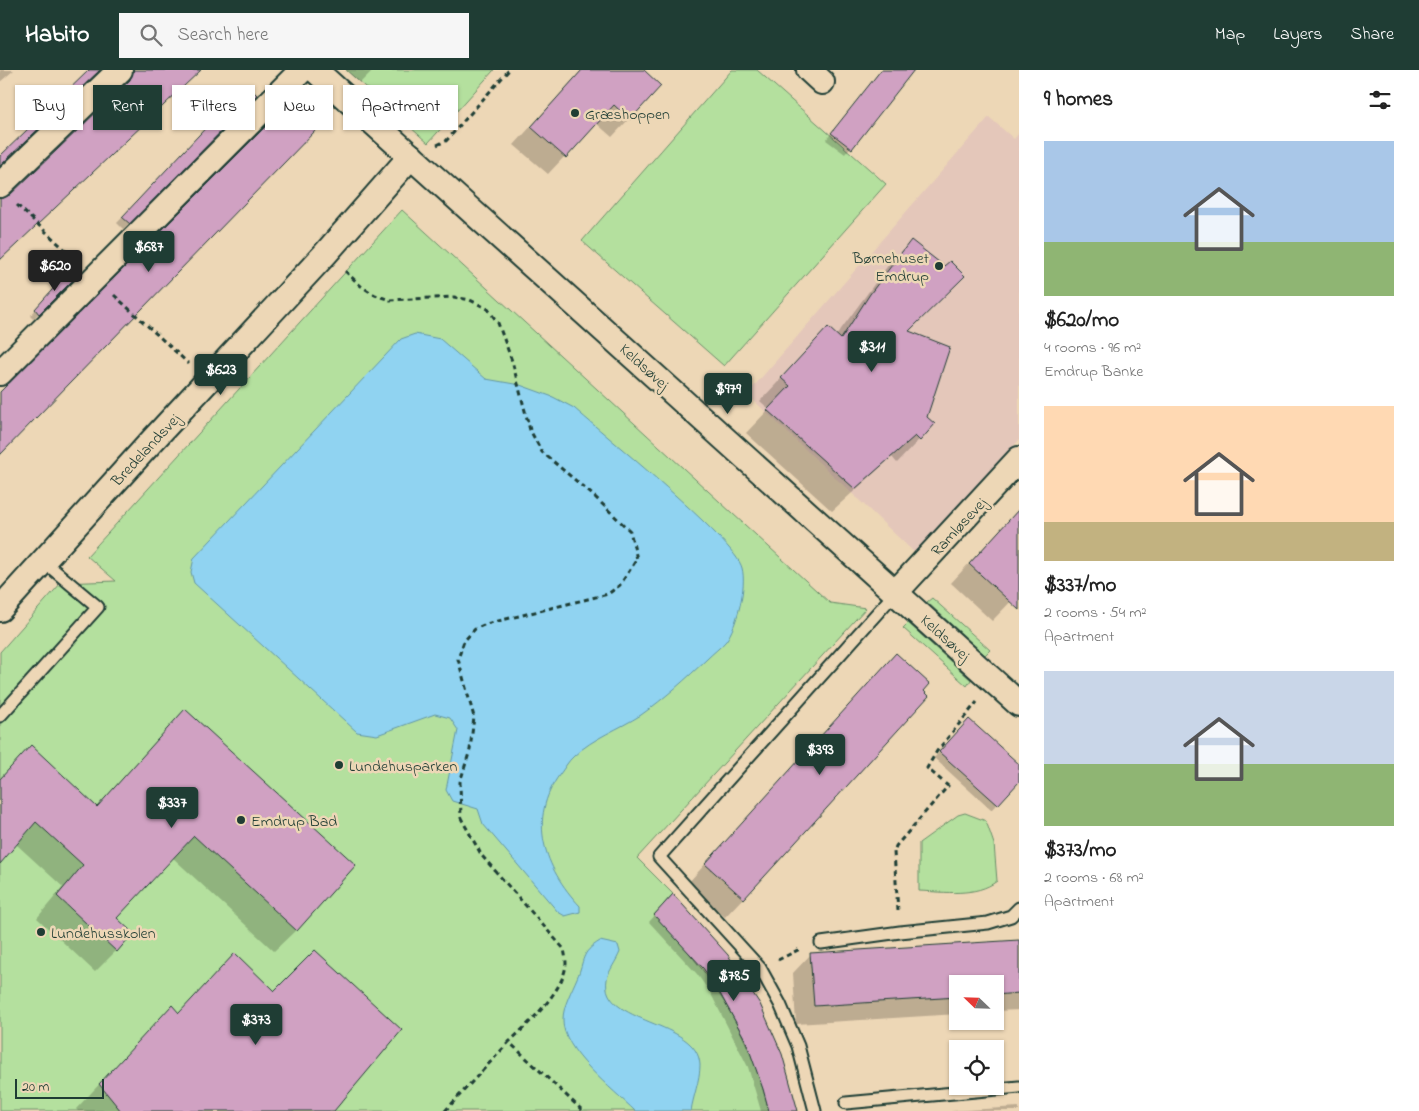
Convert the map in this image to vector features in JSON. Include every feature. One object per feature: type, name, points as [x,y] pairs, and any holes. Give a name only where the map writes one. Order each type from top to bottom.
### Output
[{"type":"street","points":[[0,185],[120,70]]},
{"type":"street","points":[[0,373],[302,70]]},
{"type":"street","name":"Keldsøvej","points":[[314,70],[1019,704]]},
{"type":"street","name":"Bredelandsvej","points":[[4,597],[43,562],[326,253],[411,156]]},
{"type":"street","name":"Ramløsevej","points":[[896,592],[1019,460]]},
{"type":"lane","points":[[0,716],[98,607],[43,562]]},
{"type":"lane","points":[[815,1111],[798,1046],[780,1004],[760,968],[659,857],[896,592]]},
{"type":"lane","points":[[816,944],[988,922],[1011,916],[1019,908]]},
{"type":"lane","points":[[846,1103],[1019,1087]]},
{"type":"path","points":[[411,156],[446,141],[509,70]]},
{"type":"path","points":[[326,253],[361,286],[375,295],[390,300],[454,297],[470,300],[488,309],[498,323],[512,361],[530,430],[542,452],[595,497],[630,531],[637,559],[631,572],[620,585],[608,594],[486,624],[475,630],[464,641],[458,659],[474,717],[470,750],[460,782],[461,818],[482,856],[564,949],[566,965],[556,989],[530,1022],[445,1111]]},
{"type":"path","points":[[900,932],[894,852],[896,846],[948,786],[927,768],[967,713]]},
{"type":"path","points":[[760,968],[816,944]]},
{"type":"path","points":[[509,1042],[584,1111]]},
{"type":"shaded area","name":"Børnehuset Emdrup","points":[[989,117],[1014,139],[1019,133],[1019,440],[916,554],[747,394]]},
{"type":"green space","points":[[346,70],[494,70],[458,110],[458,85],[363,85]]},
{"type":"green space","points":[[732,70],[757,70],[886,184],[724,366],[582,241]]},
{"type":"green space","points":[[413,130],[440,130],[428,143]]},
{"type":"green space","name":"Lundehusparken","points":[[402,210],[830,603],[866,608],[637,858],[673,894],[654,915],[693,958],[726,1004],[751,1055],[769,1111],[0,1111],[0,652],[61,583],[116,581],[87,556]]},
{"type":"green space","points":[[932,598],[990,650],[985,655],[927,602]]},
{"type":"green space","points":[[908,623],[971,680],[967,686],[903,628]]},
{"type":"green space","points":[[965,813],[986,821],[994,844],[997,881],[989,886],[970,891],[919,891],[919,843],[958,815]]},
{"type":"water","points":[[415,334],[440,339],[486,379],[520,385],[553,397],[574,408],[694,512],[734,554],[742,568],[743,585],[740,606],[734,626],[726,641],[650,709],[581,750],[568,763],[550,791],[544,808],[542,826],[544,843],[557,876],[580,906],[580,912],[565,916],[558,912],[483,824],[478,809],[452,801],[446,790],[458,730],[450,718],[435,714],[377,735],[357,732],[194,583],[191,572],[194,558],[401,339]]},
{"type":"water","points":[[600,941],[618,945],[620,952],[607,979],[609,994],[618,1005],[632,1014],[684,1039],[695,1050],[700,1071],[691,1111],[635,1111],[590,1069],[570,1044],[565,1031],[564,1009],[586,953]]},
{"type":"building","points":[[89,70],[100,70],[83,86],[73,85]]},
{"type":"building","points":[[133,70],[201,70],[185,85],[172,85],[172,97],[162,107],[162,85],[125,85],[130,80]]},
{"type":"building","name":"Græshoppen","points":[[582,70],[644,70],[661,86],[630,120],[614,105],[566,158],[531,127]]},
{"type":"building","points":[[881,70],[914,70],[852,149],[831,133]]},
{"type":"building","points":[[93,115],[93,130],[138,130],[0,260],[0,198],[10,195],[78,130],[83,130],[83,125]]},
{"type":"building","points":[[265,127],[265,130],[316,130],[0,455],[0,392]]},
{"type":"building","points":[[27,130],[38,130],[0,166],[0,156]]},
{"type":"building","points":[[204,130],[223,130],[130,224],[122,217]]},
{"type":"building","points":[[911,240],[944,266],[950,261],[965,276],[909,331],[950,347],[927,417],[935,424],[920,441],[915,436],[855,489],[767,410],[790,386],[781,378],[828,327],[841,339],[870,294]]},
{"type":"building","points":[[68,272],[75,278],[39,314],[35,309]]},
{"type":"building","points":[[1019,509],[1019,610],[969,564]]},
{"type":"building","points":[[896,653],[930,684],[924,691],[929,696],[744,899],[705,864]]},
{"type":"building","points":[[185,709],[356,865],[297,931],[194,836],[117,918],[133,933],[117,952],[57,896],[83,865],[36,822],[0,864],[0,779],[31,745],[97,807]]},
{"type":"building","points":[[969,719],[1019,764],[1019,782],[998,805],[939,752]]},
{"type":"building","points":[[673,894],[728,955],[760,1004],[782,1054],[798,1111],[769,1111],[746,1041],[717,988],[703,968],[654,915]]},
{"type":"building","points":[[1019,940],[1019,993],[1004,994],[1004,975],[949,975],[949,998],[814,1006],[810,953]]},
{"type":"building","points":[[315,950],[402,1030],[334,1111],[121,1111],[99,1084],[172,1005],[179,1013],[235,953],[274,991]]},
{"type":"place","name":"Græshoppen","points":[[575,113]]},
{"type":"place","name":"Børnehuset Emdrup","points":[[939,266]]},
{"type":"place","name":"Lundehusparken","points":[[339,765]]},
{"type":"place","name":"Emdrup Bad","points":[[241,820]]},
{"type":"place","name":"Lundehusskolen","points":[[41,932]]}]
